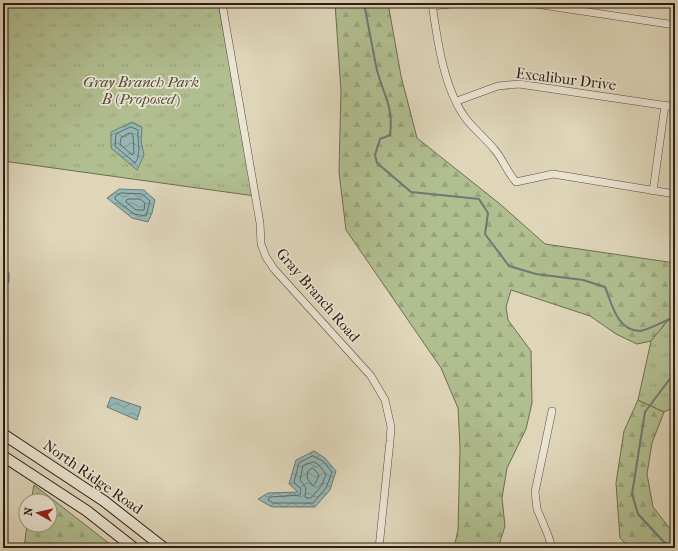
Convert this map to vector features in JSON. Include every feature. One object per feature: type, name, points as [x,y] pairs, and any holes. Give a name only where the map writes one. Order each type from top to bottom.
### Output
[{"type":"main road","name":"North Ridge Road","points":[[3,434],[104,501],[164,548]]},
{"type":"main road","points":[[3,456],[87,511],[134,548]]},
{"type":"street","name":"Gray Branch Road","points":[[222,3],[259,216],[261,244],[266,257],[298,297],[371,376],[385,400],[389,414],[390,441],[379,548]]},
{"type":"street","points":[[459,3],[433,5],[446,76],[466,119],[495,150],[516,182],[553,174],[675,194]]},
{"type":"street","points":[[529,3],[675,25]]},
{"type":"street","name":"Excalibur Drive","points":[[457,101],[498,86],[519,84],[675,107]]},
{"type":"street","points":[[653,191],[665,105]]},
{"type":"street","points":[[552,410],[535,487],[535,498],[538,514],[548,535],[552,548]]},
{"type":"green space","name":"Gray Branch Park B (Proposed)","points":[[3,3],[218,3],[255,196],[3,161]]},
{"type":"green space","points":[[335,3],[388,3],[401,76],[417,138],[500,204],[545,244],[675,263],[675,312],[651,341],[637,344],[616,334],[590,316],[511,290],[506,307],[508,320],[531,351],[532,403],[526,429],[507,468],[502,498],[505,526],[498,548],[454,548],[458,530],[460,448],[458,408],[441,368],[346,230],[339,172],[341,91]]},
{"type":"green space","points":[[675,312],[675,407],[664,412],[638,400],[651,341]]},
{"type":"green space","points":[[638,400],[664,412],[652,443],[647,474],[653,507],[675,535],[675,548],[630,548],[620,538],[616,483],[624,431]]},
{"type":"green space","points":[[34,485],[44,493],[32,493]]},
{"type":"green space","points":[[58,504],[115,548],[24,548],[26,533],[58,533]]},
{"type":"water","points":[[132,122],[142,127],[141,141],[144,155],[137,170],[111,148],[111,132]]},
{"type":"water","points":[[119,189],[144,190],[155,200],[148,222],[132,218],[107,198]]},
{"type":"water","points":[[3,266],[9,273],[9,282],[4,288]]},
{"type":"water","points":[[111,397],[141,407],[137,420],[107,407]]},
{"type":"water","points":[[314,451],[325,458],[336,471],[330,490],[315,507],[272,507],[258,499],[268,493],[298,492],[289,484],[296,460]]},
{"type":"waterway","points":[[364,3],[378,75],[389,107],[391,125],[390,135],[380,139],[375,155],[377,163],[411,192],[479,199],[488,213],[485,234],[509,266],[536,274],[583,280],[605,287],[616,315],[626,327],[632,330],[640,331],[675,317]]},
{"type":"waterway","points":[[673,548],[663,541],[638,514],[632,494],[645,412],[675,372]]}]
